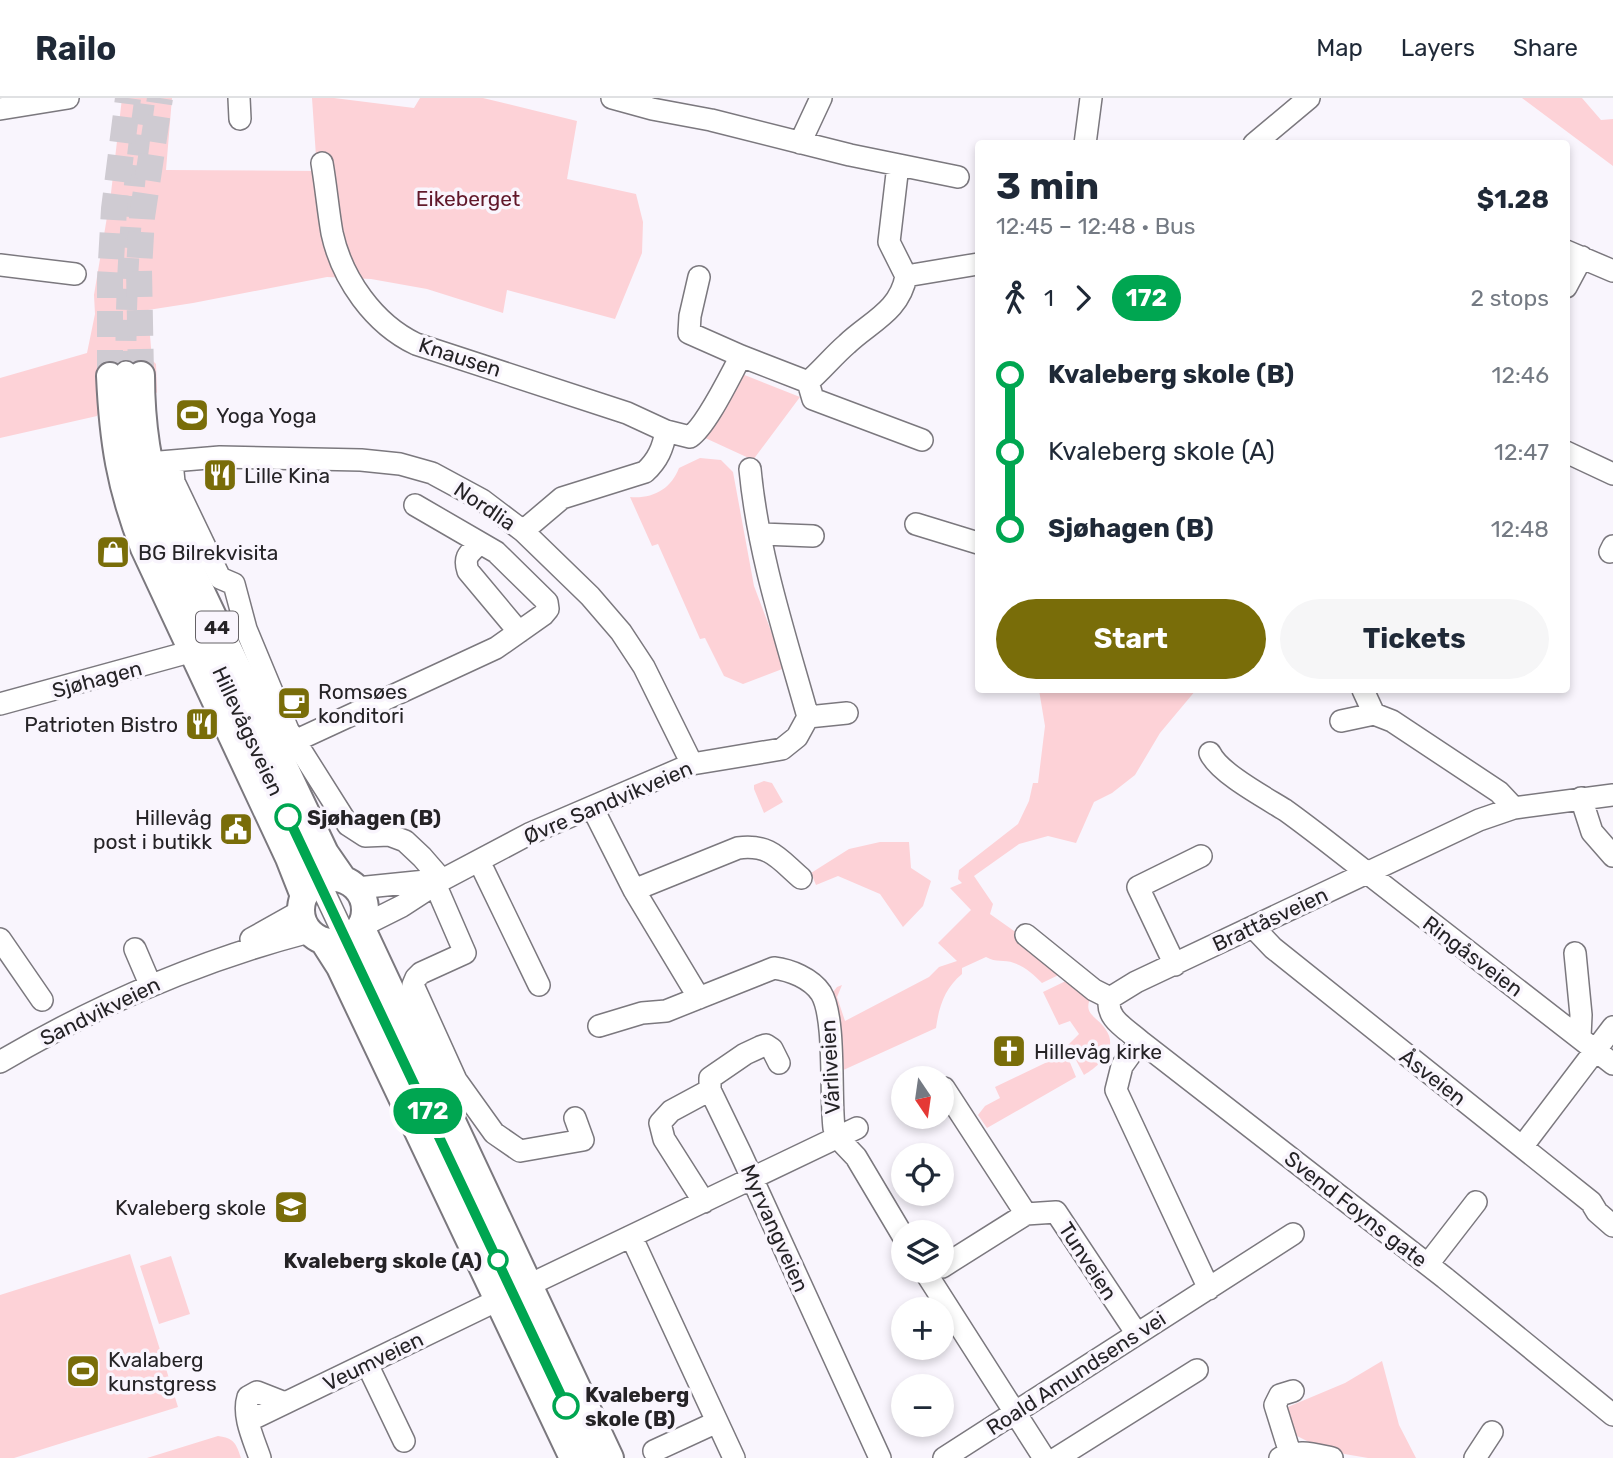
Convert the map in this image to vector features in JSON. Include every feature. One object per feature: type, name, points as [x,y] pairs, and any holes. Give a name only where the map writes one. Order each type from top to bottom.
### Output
[{"type":"main road","name":"Hillevågsveien","points":[[126,374],[153,486],[171,532],[235,635],[269,732],[325,853],[340,967],[573,1458]]},
{"type":"main road","name":"Hillevågsveien","points":[[126,374],[116,447],[121,479],[144,548],[289,858],[333,912],[446,1085],[529,1286],[610,1458]]},
{"type":"street","points":[[0,109],[68,98]]},
{"type":"street","points":[[618,98],[800,143],[958,177]]},
{"type":"street","points":[[800,143],[821,98]]},
{"type":"street","points":[[1086,140],[1091,98]]},
{"type":"street","points":[[1259,140],[1309,98]]},
{"type":"street","name":"Knausen","points":[[321,163],[332,231],[340,260],[365,301],[389,328],[430,350],[506,372],[627,413],[666,431],[690,437],[696,432],[741,356]]},
{"type":"street","points":[[808,382],[848,342],[890,309],[905,284],[906,276],[889,242],[898,165]]},
{"type":"street","points":[[1574,254],[1613,271]]},
{"type":"street","points":[[906,276],[975,264]]},
{"type":"street","points":[[0,265],[75,274]]},
{"type":"street","points":[[699,277],[689,332],[808,382]]},
{"type":"street","name":"Hillevågsveien","points":[[126,374],[130,446],[145,510],[591,1458]]},
{"type":"street","points":[[808,382],[813,399],[922,440]]},
{"type":"street","points":[[523,531],[562,498],[645,471],[663,449],[666,431]]},
{"type":"street","points":[[1570,454],[1613,474]]},
{"type":"street","name":"Nordlia","points":[[235,635],[234,584],[220,578],[166,462],[191,458],[238,457],[361,460],[400,464],[432,473],[482,500],[523,531],[590,596],[621,632],[644,667],[692,764]]},
{"type":"street","points":[[750,469],[767,571],[808,717],[847,713]]},
{"type":"street","points":[[295,741],[496,648],[548,609],[547,602],[496,552],[415,505]]},
{"type":"street","points":[[916,524],[975,542]]},
{"type":"street","points":[[761,534],[813,536]]},
{"type":"street","points":[[480,543],[467,555],[465,560],[468,571],[519,632]]},
{"type":"street","points":[[235,635],[288,730],[348,825],[365,836],[389,835],[405,841],[435,882],[465,953],[421,973],[413,985],[446,1085],[494,1133],[520,1151],[583,1140],[575,1118]]},
{"type":"street","name":"Sjøhagen","points":[[0,704],[193,651]]},
{"type":"street","points":[[1364,693],[1374,714]]},
{"type":"street","points":[[1342,721],[1374,714],[1392,721],[1499,792],[1514,808]]},
{"type":"street","name":"Øvre Sandvikveien","points":[[435,882],[530,834],[692,764],[782,749],[797,737],[808,717]]},
{"type":"street","points":[[1210,753],[1213,760],[1242,783],[1287,811],[1366,874]]},
{"type":"street","name":"Brattåsveien","points":[[1110,998],[1136,982],[1457,830],[1514,808],[1613,795]]},
{"type":"street","points":[[1581,798],[1592,832],[1613,856]]},
{"type":"street","points":[[592,807],[634,890],[699,998]]},
{"type":"street","points":[[634,890],[738,848],[754,846],[770,851],[800,878]]},
{"type":"street","points":[[1175,965],[1138,887],[1201,856]]},
{"type":"street","points":[[479,861],[539,985]]},
{"type":"street","name":"Ringåsveien","points":[[1366,874],[1613,1064]]},
{"type":"street","name":"Sandvikveien","points":[[333,912],[401,906],[435,882]]},
{"type":"street","name":"Sandvikveien","points":[[0,1062],[64,1025],[150,984],[333,912],[435,882]]},
{"type":"street","name":"Åsveien","points":[[1254,928],[1283,957],[1591,1202],[1597,1212],[1613,1226]]},
{"type":"street","points":[[1026,935],[1094,990],[1110,998]]},
{"type":"street","points":[[0,939],[42,1000]]},
{"type":"street","points":[[135,949],[150,984]]},
{"type":"street","points":[[1575,953],[1581,1014],[1588,1044]]},
{"type":"street","name":"Vårliveien","points":[[599,1026],[642,1013],[663,1013],[774,968],[799,975],[821,992],[829,1020],[834,1128],[847,1132],[856,1157],[893,1220]]},
{"type":"street","name":"Svend Foyns gate","points":[[1110,998],[1108,1010],[1111,1016],[1140,1041],[1428,1264],[1613,1415]]},
{"type":"street","points":[[1522,1147],[1588,1044],[1613,1027]]},
{"type":"street","points":[[1140,1041],[1122,1066],[1116,1090],[1209,1289]]},
{"type":"street","points":[[704,1202],[664,1139],[660,1123],[671,1111],[710,1090],[709,1081],[717,1071],[760,1047],[765,1045],[772,1049],[779,1063]]},
{"type":"street","name":"Myrvangveien","points":[[710,1090],[880,1458]]},
{"type":"street","points":[[954,1102],[1026,1214],[954,1258]]},
{"type":"street","points":[[529,1286],[847,1132]]},
{"type":"street","points":[[1428,1264],[1476,1202]]},
{"type":"street","name":"Tunveien","points":[[1026,1214],[1056,1212],[1137,1334]]},
{"type":"street","name":"Roald Amundsens vei","points":[[944,1458],[1293,1234]]},
{"type":"street","points":[[632,1238],[734,1458]]},
{"type":"street","points":[[939,1283],[1014,1413],[1044,1458]]},
{"type":"street","name":"Veumveien","points":[[260,1458],[248,1421],[498,1300]]},
{"type":"street","points":[[367,1364],[404,1441]]},
{"type":"street","points":[[1058,1458],[1197,1370]]},
{"type":"street","points":[[1293,1391],[1280,1395],[1275,1405],[1285,1455],[1303,1452],[1332,1458]]},
{"type":"street","points":[[654,1451],[717,1422]]},
{"type":"street","points":[[1475,1458],[1492,1432]]},
{"type":"green space","name":"Eikeberget","points":[[122,98],[172,98],[166,170],[317,171],[312,98],[334,98],[414,108],[420,98],[483,98],[577,121],[567,179],[636,194],[643,222],[642,253],[615,319],[507,290],[503,313],[427,289],[371,279],[327,277],[148,310],[152,360],[156,364],[157,393],[149,388],[103,400],[97,416],[0,438],[0,378],[87,353],[95,314],[94,295],[111,193]]},
{"type":"green space","points":[[1522,98],[1582,98],[1601,120],[1613,119],[1613,166]]},
{"type":"green space","points":[[742,374],[800,397],[753,460],[703,437]]},
{"type":"green space","points":[[700,458],[721,460],[733,472],[754,586],[785,668],[743,684],[724,676],[705,638],[700,639],[658,544],[652,546],[630,497],[646,496],[660,491],[671,482],[679,468]]},
{"type":"green space","points":[[1040,693],[1193,693],[1160,733],[1135,775],[1112,793],[1094,802],[1076,843],[1048,836],[1019,844],[974,876],[993,904],[990,914],[1069,970],[1042,983],[1018,965],[986,957],[962,968],[962,974],[951,985],[944,998],[936,1028],[839,1072],[830,996],[842,985],[837,997],[845,1021],[929,977],[939,967],[957,961],[938,943],[971,910],[950,888],[962,883],[958,879],[959,870],[1018,824],[1029,801],[1033,783],[1038,783],[1045,726]]},
{"type":"green space","points":[[764,781],[772,783],[783,802],[764,813],[754,785]]},
{"type":"green space","points":[[880,842],[909,842],[911,868],[931,881],[923,906],[903,927],[880,894],[838,876],[816,885],[811,873],[849,849]]},
{"type":"green space","points":[[1074,977],[1093,993],[1089,1000],[1089,1010],[1106,1030],[1110,1044],[1101,1062],[1084,1075],[1068,1045],[1079,1034],[1070,1021],[1059,1025],[1043,992]]},
{"type":"green space","points":[[1066,1053],[1076,1077],[987,1128],[978,1115],[985,1106],[1000,1098],[995,1087]]},
{"type":"green space","name":"Kvalaberg kunstgress","points":[[130,1254],[178,1407],[14,1458],[0,1458],[0,1295]]},
{"type":"green space","points":[[171,1256],[190,1314],[159,1324],[140,1266]]},
{"type":"green space","points":[[1382,1361],[1399,1425],[1416,1458],[1368,1458],[1327,1451],[1297,1436],[1286,1425],[1283,1409],[1345,1383]]},
{"type":"green space","points":[[218,1436],[234,1442],[241,1458],[147,1458]]},
{"type":"tunnel","points":[[110,376],[110,279],[114,209],[128,98]]},
{"type":"tunnel","points":[[126,372],[130,234],[145,98]]},
{"type":"tunnel","points":[[141,375],[139,270],[142,217],[160,98]]},
{"type":"bus line","name":"172","points":[[288,817],[566,1406]]},
{"type":"place","name":"Yoga Yoga","points":[[192,415]]},
{"type":"place","name":"Lille Kina","points":[[220,475]]},
{"type":"place","name":"BG Bilrekvisita","points":[[113,552]]},
{"type":"place","name":"Romsøes konditori","points":[[294,703]]},
{"type":"place","name":"Patrioten Bistro","points":[[202,724]]},
{"type":"place","name":"Sjøhagen (B)","points":[[288,817]]},
{"type":"place","name":"Hillevåg post i butikk","points":[[236,829]]},
{"type":"place","name":"Hillevåg kirke","points":[[1009,1051]]},
{"type":"place","name":"Kvaleberg skole","points":[[291,1207]]},
{"type":"place","name":"Kvaleberg skole (A)","points":[[498,1260]]},
{"type":"place","name":"Kvalaberg kunstgress","points":[[83,1371]]},
{"type":"place","name":"Kvaleberg skole (B)","points":[[566,1406]]}]
